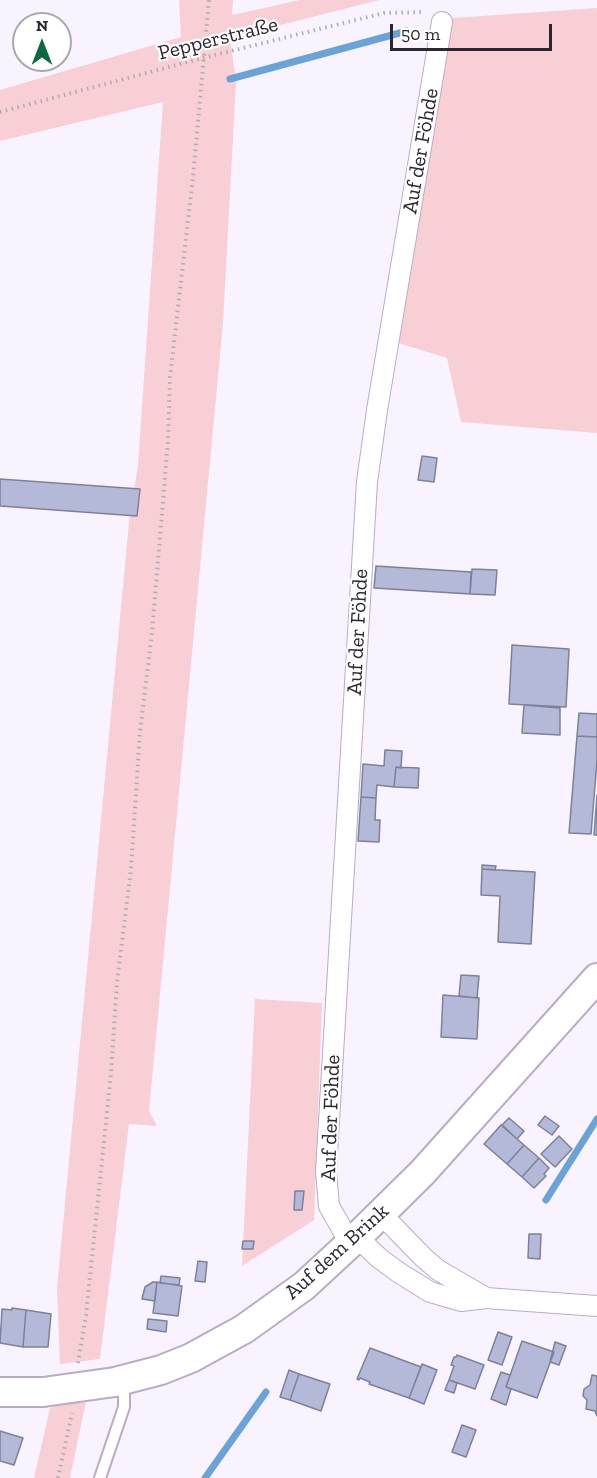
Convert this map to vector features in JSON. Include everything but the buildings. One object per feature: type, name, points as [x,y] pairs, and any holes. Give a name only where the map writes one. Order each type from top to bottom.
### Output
[{"type":"street","name":"Auf der Föhde","points":[[442,22],[367,482],[326,1171],[330,1206],[354,1240],[430,1292],[461,1301],[486,1298],[597,1306]]},
{"type":"street","name":"Auf dem Brink","points":[[0,1392],[43,1392],[119,1381],[161,1370],[191,1358],[244,1329],[304,1286],[381,1214],[422,1173],[597,978]]},
{"type":"street","points":[[381,1214],[438,1270],[486,1298]]},
{"type":"lane","points":[[99,1478],[124,1407],[119,1381]]},
{"type":"path","points":[[78,1365],[86,1315],[111,1074],[140,732],[152,633],[168,441],[170,377],[193,177],[209,0]]},
{"type":"path","name":"Pepperstraße","points":[[0,112],[202,58],[384,13],[432,12],[442,22]]},
{"type":"path","points":[[58,1478],[73,1407]]},
{"type":"shaded area","points":[[179,0],[233,0],[232,15],[300,0],[379,0],[230,38],[236,82],[223,323],[149,1111],[157,1126],[129,1124],[100,1359],[60,1364],[57,1288],[129,522],[138,465],[163,102],[0,141],[0,90],[61,72],[72,72],[72,69],[181,37]]},
{"type":"shaded area","points":[[597,8],[597,433],[461,422],[447,358],[398,343],[453,18]]},
{"type":"shaded area","points":[[255,999],[322,1003],[314,1220],[242,1266]]},
{"type":"shaded area","points":[[87,1397],[70,1478],[34,1478],[50,1408]]},
{"type":"waterway","points":[[230,79],[407,31]]},
{"type":"waterway","points":[[546,1200],[597,1119]]},
{"type":"waterway","points":[[205,1478],[266,1392]]}]
